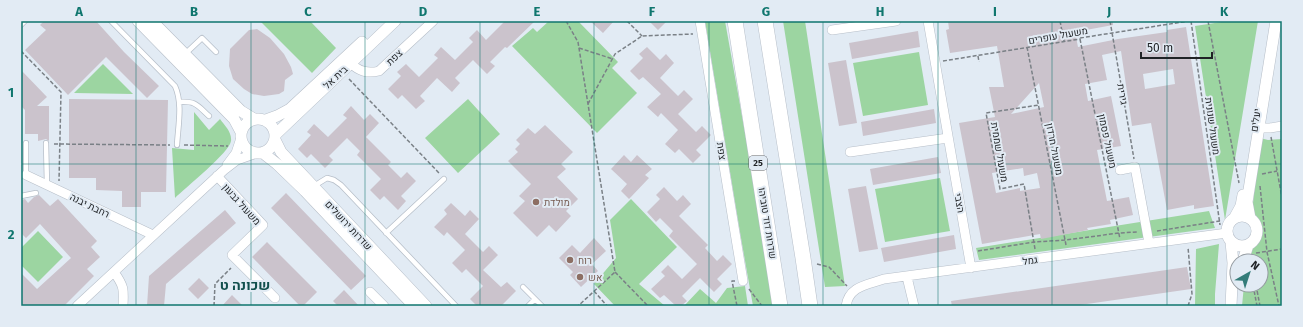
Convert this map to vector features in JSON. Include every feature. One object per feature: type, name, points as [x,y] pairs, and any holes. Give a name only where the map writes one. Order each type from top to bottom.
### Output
[{"type":"highway","name":"שדרות דוד טוביהו","points":[[735,21],[780,306]]},
{"type":"highway","points":[[765,21],[810,306]]},
{"type":"street","points":[[138,21],[234,119],[240,139],[246,148],[251,152],[260,153]]},
{"type":"street","points":[[77,306],[216,176],[237,160],[271,148],[276,137],[273,126],[266,120],[254,119],[241,111],[152,21]]},
{"type":"street","name":"בית אל","points":[[266,120],[278,116],[290,109],[384,21]]},
{"type":"street","name":"בית אל","points":[[276,137],[350,63],[395,21]]},
{"type":"street","name":"צפת","points":[[350,63],[363,72],[371,73],[379,71],[433,21]]},
{"type":"street","name":"צפת","points":[[700,21],[743,281]]},
{"type":"street","points":[[832,30],[896,21]]},
{"type":"street","name":"הצבי","points":[[928,21],[971,268]]},
{"type":"street","name":"יעלים","points":[[1226,236],[1228,224],[1235,217],[1243,201],[1271,21]]},
{"type":"street","name":"יעלים","points":[[1247,253],[1257,231],[1255,224],[1250,218],[1248,202],[1264,128],[1276,21]]},
{"type":"street","points":[[224,170],[236,153],[246,124],[254,119]]},
{"type":"street","name":"יעלים","points":[[1264,128],[1282,126]]},
{"type":"street","name":"שדרות ירושלים","points":[[276,137],[282,152],[426,306]]},
{"type":"street","points":[[850,152],[948,138]]},
{"type":"street","name":"שדרות ירושלים","points":[[260,153],[277,164],[305,191],[414,306]]},
{"type":"street","points":[[1120,170],[1135,167],[1149,243]]},
{"type":"street","name":"רחבת יבנה","points":[[26,175],[153,236]]},
{"type":"street","name":"משעול גבעון","points":[[216,176],[263,225],[232,255],[237,261]]},
{"type":"street","points":[[1235,217],[1242,216],[1250,218]]},
{"type":"street","points":[[1226,236],[1247,253]]},
{"type":"street","points":[[1226,236],[1233,263],[1231,306]]},
{"type":"street","name":"גמל","points":[[852,291],[859,287],[884,279],[1188,237],[1226,236]]},
{"type":"street","points":[[237,261],[275,298]]},
{"type":"street","points":[[114,272],[122,283],[124,290],[123,306]]},
{"type":"street","points":[[907,277],[914,306]]},
{"type":"street","points":[[846,306],[847,299],[852,291]]},
{"type":"street","points":[[370,292],[384,306]]},
{"type":"street","points":[[1238,306],[1239,293]]},
{"type":"lane","points":[[21,25],[25,21]]},
{"type":"lane","points":[[111,21],[175,86],[179,102],[176,145]]},
{"type":"lane","points":[[185,54],[202,38],[216,52]]},
{"type":"lane","points":[[179,102],[191,101],[197,104],[209,116]]},
{"type":"lane","points":[[26,143],[26,175]]},
{"type":"lane","points":[[46,143],[47,185]]},
{"type":"lane","points":[[313,186],[327,178],[334,180],[340,185],[456,306]]},
{"type":"lane","points":[[386,233],[444,179]]},
{"type":"lane","points":[[21,196],[36,193]]},
{"type":"lane","points":[[523,287],[542,306]]},
{"type":"lane","points":[[528,306],[535,299]]},
{"type":"path","points":[[566,21],[578,42],[615,272],[648,306]]},
{"type":"path","points":[[628,21],[642,36]]},
{"type":"path","points":[[1060,21],[1064,41]]},
{"type":"path","name":"גירית","points":[[1110,21],[1135,167]]},
{"type":"path","name":"משעול עופרים","points":[[1064,41],[1181,21],[1190,21]]},
{"type":"path","name":"משעול שנונית","points":[[1190,21],[1220,221],[1226,236]]},
{"type":"path","points":[[1208,21],[1243,201]]},
{"type":"path","points":[[588,104],[615,54],[642,36],[702,33]]},
{"type":"path","name":"משעול עופרים","points":[[1064,41],[1080,39]]},
{"type":"path","name":"משעול עופרים","points":[[953,59],[1080,39]]},
{"type":"path","name":"משעול פסמון","points":[[1080,39],[1122,247]]},
{"type":"path","name":"משעול חרדון","points":[[1027,47],[1068,254]]},
{"type":"path","points":[[579,48],[613,59]]},
{"type":"path","points":[[21,51],[61,92],[59,190]]},
{"type":"path","points":[[977,55],[979,62]]},
{"type":"path","points":[[342,71],[444,179]]},
{"type":"path","name":"משעול שממית","points":[[1037,259],[1024,184],[1000,189],[986,113],[1039,105]]},
{"type":"path","points":[[1264,128],[1277,171],[1282,198]]},
{"type":"path","points":[[46,143],[176,145],[240,139]]},
{"type":"path","points":[[1259,175],[1277,171]]},
{"type":"path","points":[[1260,182],[1267,252],[1279,306]]},
{"type":"path","points":[[968,252],[1034,242],[1066,240],[1119,233],[1166,230],[1220,221]]},
{"type":"path","points":[[1188,237],[1192,294],[1188,306]]},
{"type":"path","points":[[1247,253],[1267,252],[1282,249]]},
{"type":"path","points":[[214,306],[215,284],[237,261]]},
{"type":"path","points":[[817,264],[829,268],[852,291]]},
{"type":"path","points":[[578,306],[615,272]]},
{"type":"path","points":[[737,306],[732,281],[743,281],[762,306]]},
{"type":"path","points":[[594,291],[607,306]]},
{"type":"path","points":[[1256,293],[1258,306]]},
{"type":"green space","points":[[260,21],[310,21],[336,48],[312,73]]},
{"type":"green space","points":[[549,21],[578,21],[618,62],[612,68],[637,93],[597,133],[512,46],[533,28],[537,32]]},
{"type":"green space","points":[[705,21],[725,21],[769,267],[774,306],[753,306]]},
{"type":"green space","points":[[783,21],[805,21],[845,286],[825,287]]},
{"type":"green space","points":[[1228,21],[1258,21],[1225,220],[1195,26]]},
{"type":"green space","points":[[919,52],[928,105],[863,116],[853,63]]},
{"type":"green space","points":[[103,64],[133,94],[74,93]]},
{"type":"green space","points":[[468,99],[500,134],[458,173],[425,138]]},
{"type":"green space","points":[[194,112],[209,130],[220,119],[229,132],[231,141],[223,153],[175,198],[172,148],[194,150]]},
{"type":"green space","points":[[1260,138],[1268,140],[1282,139],[1282,306],[1242,306],[1243,293],[1269,293],[1269,253],[1250,253],[1252,249],[1257,246],[1262,236],[1261,223],[1252,212]]},
{"type":"green space","points":[[940,178],[950,231],[885,242],[875,189]]},
{"type":"green space","points":[[631,199],[677,247],[639,284],[665,306],[615,306],[594,284],[616,258],[610,220]]},
{"type":"green space","points":[[1209,211],[1215,228],[979,260],[976,248]]},
{"type":"green space","points":[[38,231],[63,257],[38,282],[21,265],[21,248]]},
{"type":"green space","points":[[1219,244],[1215,306],[1195,306],[1196,249]]},
{"type":"green space","points":[[745,286],[748,306],[684,306],[700,289],[716,303],[727,288]]},
{"type":"building","points":[[44,21],[96,21],[124,52],[159,86],[147,98],[106,57],[68,95],[25,50],[46,30],[40,25]]},
{"type":"building","points":[[505,21],[535,21],[490,62],[495,66],[487,74],[473,60],[455,78],[460,83],[452,92],[437,78],[420,96],[425,101],[416,109],[402,95],[398,99],[388,89],[401,76],[397,72],[406,64],[419,77],[438,58],[434,55],[441,47],[455,60],[473,42],[469,38],[477,30],[486,40]]},
{"type":"building","points":[[590,21],[614,21],[603,33]]},
{"type":"building","points":[[649,21],[667,21],[658,30]]},
{"type":"building","points":[[948,21],[1113,21],[1113,25],[1075,32],[1078,47],[1118,39],[1167,32],[1167,30],[1186,27],[1214,206],[1194,209],[1194,205],[1167,210],[1151,123],[1132,126],[1121,51],[1102,55],[1107,80],[1085,84],[1088,101],[1111,96],[1121,146],[1097,150],[1107,201],[1129,197],[1133,215],[1110,220],[1111,224],[1087,228],[1088,230],[1041,239],[1040,234],[982,244],[959,123],[995,117],[989,87],[1004,87],[997,46],[950,53],[946,30],[949,29]],"holes":[[[1173,69],[1175,84],[1145,89],[1143,74]],[[1039,83],[1044,107],[1011,114]],[[1023,168],[1024,176],[1037,173],[1040,188],[1020,191],[1020,188],[996,193],[992,173]]]},
{"type":"building","points":[[257,29],[270,38],[284,54],[291,67],[293,74],[285,80],[284,91],[279,94],[264,96],[252,94],[233,79],[229,66],[230,49],[249,30]]},
{"type":"building","points":[[918,31],[920,47],[852,59],[849,43]]},
{"type":"building","points":[[647,47],[660,60],[666,54],[674,63],[660,78],[678,96],[684,90],[693,99],[678,114],[696,132],[702,126],[711,135],[696,150],[701,155],[693,163],[679,149],[675,153],[665,144],[678,130],[661,113],[658,117],[647,107],[661,94],[643,77],[639,80],[630,71],[643,58],[639,54]]},
{"type":"building","points":[[846,60],[857,123],[839,126],[828,63]]},
{"type":"building","points":[[21,70],[47,97],[37,106],[49,106],[49,141],[46,139],[38,141],[38,134],[25,134],[25,110],[21,106]]},
{"type":"building","points":[[69,99],[168,100],[166,192],[141,192],[141,207],[122,207],[122,191],[96,190],[96,178],[69,178]]},
{"type":"building","points":[[351,106],[364,120],[370,114],[379,123],[366,137],[391,162],[388,165],[401,178],[407,172],[416,181],[401,196],[406,201],[398,210],[384,196],[380,200],[370,190],[381,179],[357,155],[360,151],[347,138],[329,156],[333,160],[325,168],[311,154],[307,158],[298,149],[311,135],[307,132],[314,124],[328,137],[347,118],[343,115]]},
{"type":"building","points":[[934,109],[936,123],[863,136],[861,122]]},
{"type":"building","points":[[545,125],[573,152],[561,164],[566,169],[557,177],[578,199],[566,211],[571,216],[556,232],[549,225],[537,237],[513,213],[525,201],[519,196],[531,184],[508,161],[518,152],[515,149],[520,144],[516,140],[528,128],[535,134]]},
{"type":"building","points":[[624,155],[631,162],[637,155],[652,169],[645,175],[649,178],[629,199],[621,191],[627,184],[611,169]]},
{"type":"building","points":[[938,157],[941,173],[873,185],[870,169]]},
{"type":"building","points":[[866,186],[878,249],[859,252],[848,189]]},
{"type":"building","points":[[664,187],[677,201],[683,195],[691,204],[679,216],[708,245],[705,248],[717,261],[723,255],[732,264],[717,279],[722,284],[714,292],[700,278],[682,296],[687,301],[681,306],[676,306],[664,295],[660,298],[651,289],[665,276],[661,272],[668,265],[682,279],[697,264],[669,236],[673,231],[660,218],[656,222],[647,212],[660,199],[656,195]]},
{"type":"building","points":[[286,193],[366,276],[351,290],[271,208]]},
{"type":"building","points":[[39,195],[50,206],[58,199],[97,241],[91,247],[100,257],[87,269],[94,276],[64,306],[21,306],[21,273],[37,289],[71,258],[40,224],[26,238],[21,233],[21,200],[25,199],[28,203],[34,197]]},
{"type":"building","points":[[451,203],[465,216],[470,210],[479,219],[465,234],[483,252],[489,246],[498,255],[483,270],[501,287],[507,282],[516,291],[501,306],[477,306],[470,299],[483,286],[466,269],[462,273],[452,263],[465,250],[447,232],[444,236],[434,227],[447,214],[444,210]]},
{"type":"building","points":[[225,210],[236,223],[166,284],[164,306],[147,306],[149,276]]},
{"type":"building","points":[[954,235],[956,249],[884,262],[881,248]]},
{"type":"building","points":[[594,238],[606,251],[592,264],[598,271],[581,287],[570,275],[573,272],[559,258],[572,245],[580,253]]},
{"type":"building","points":[[267,242],[317,292],[303,306],[300,306],[252,257]]},
{"type":"building","points":[[1187,267],[1191,289],[1073,306],[952,306],[951,301]]},
{"type":"building","points":[[199,278],[209,288],[198,299],[188,289]]},
{"type":"building","points":[[344,290],[359,306],[338,306],[333,301]]},
{"type":"building","points":[[232,295],[243,306],[222,306]]},
{"type":"place","name":"מולדת","points":[[536,202]]},
{"type":"place","name":"רוח","points":[[570,260]]},
{"type":"place","name":"אש","points":[[580,277]]},
{"type":"district","name":"שכונה ט","points":[[245,285]]}]
